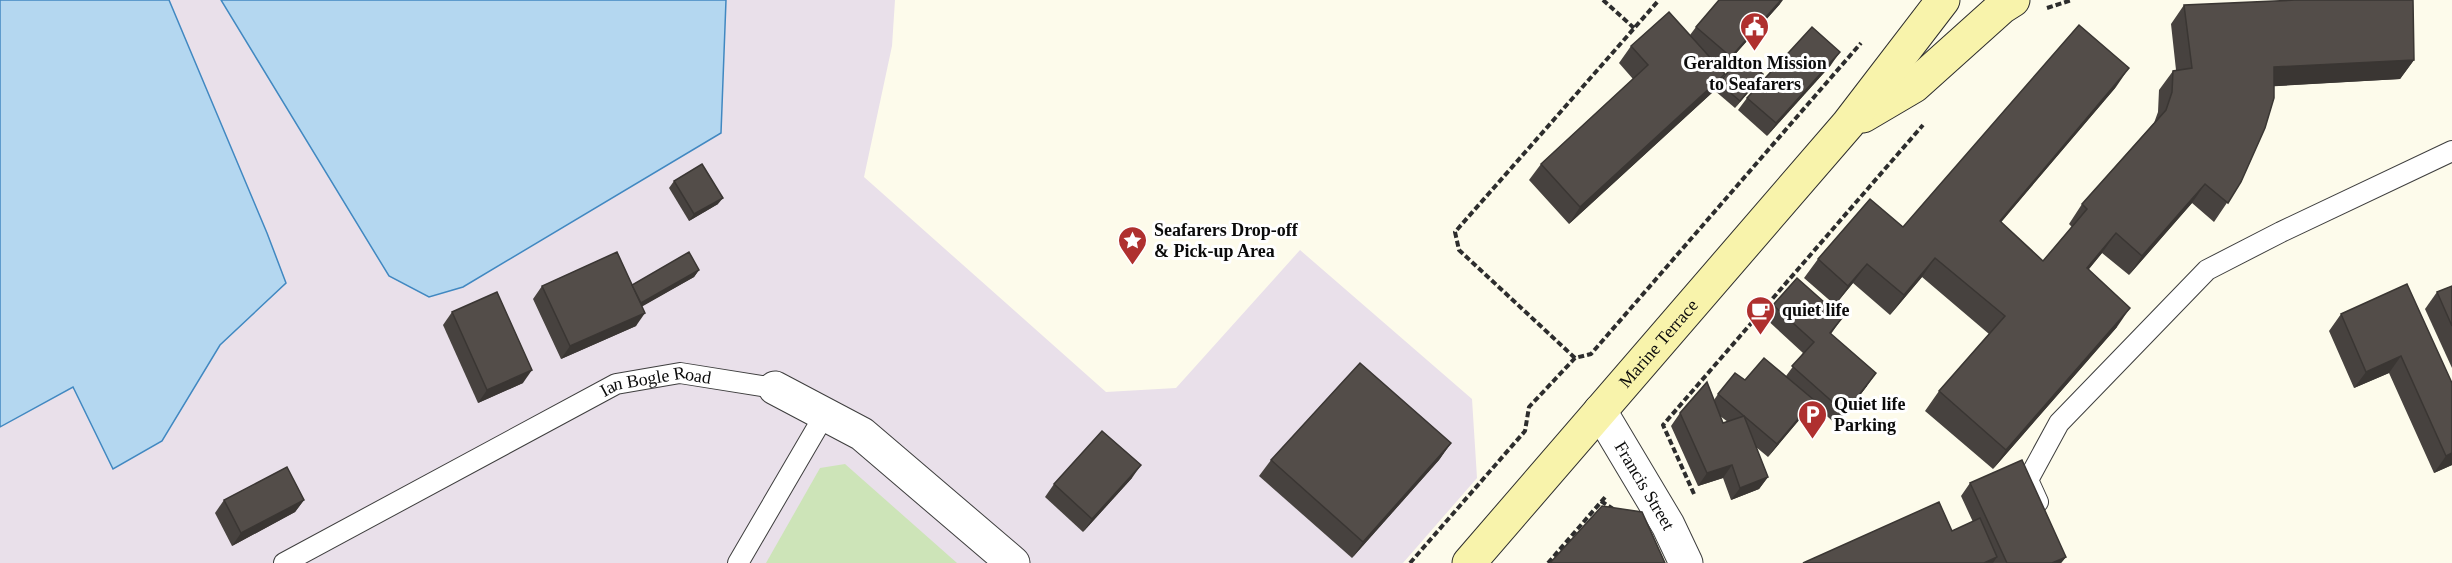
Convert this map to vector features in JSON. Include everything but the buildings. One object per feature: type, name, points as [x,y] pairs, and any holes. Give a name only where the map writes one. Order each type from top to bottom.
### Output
[{"type":"main road","name":"Marine Terrace","points":[[1469,563],[1848,124],[1943,0]]},
{"type":"main road","name":"Marine Terrace","points":[[1848,124],[1914,86],[2002,7],[2026,7]]},
{"type":"street","name":"Ian Bogle Road","points":[[775,388],[862,434],[1013,563]]},
{"type":"street","name":"Francis Street","points":[[1600,411],[1668,525],[1686,563]]},
{"type":"lane","points":[[2046,522],[2028,480],[2059,423],[2207,270],[2281,232],[2452,152]]},
{"type":"lane","name":"Ian Bogle Road","points":[[284,563],[616,384],[680,373],[775,388]]},
{"type":"lane","points":[[738,563],[825,414]]},
{"type":"path","points":[[1603,0],[1634,28]]},
{"type":"path","points":[[1575,358],[1459,250],[1455,232],[1659,0]]},
{"type":"path","points":[[2026,7],[2048,8],[2072,0]]},
{"type":"path","points":[[1410,563],[1525,431],[1528,407],[1575,358],[1591,354],[1868,35]]},
{"type":"path","points":[[1692,488],[1663,425],[1931,116]]},
{"type":"path","points":[[1660,440],[1667,435]]},
{"type":"path","points":[[1548,563],[1606,495]]},
{"type":"shaded area","points":[[169,0],[221,0],[389,276],[721,133],[726,0],[895,0],[892,46],[864,177],[1106,392],[1176,388],[1300,250],[1472,399],[1477,478],[1403,563],[0,563],[0,427],[73,387],[113,468],[162,441],[220,345],[286,283]]},
{"type":"green space","points":[[845,464],[957,563],[766,563],[820,468]]},
{"type":"water","points":[[0,0],[169,0],[286,283],[220,345],[162,441],[113,469],[73,387],[0,427]]},
{"type":"water","points":[[221,0],[726,0],[721,133],[463,287],[429,297],[389,276]]},
{"type":"place","name":"Geraldton Mission to Seafarers","points":[[1755,52]]},
{"type":"place","name":"Seafarers Drop-off & Pick-up Area","points":[[1133,266]]},
{"type":"place","name":"quiet life","points":[[1761,336]]},
{"type":"place","name":"Quiet life Parking","points":[[1813,440]]}]
